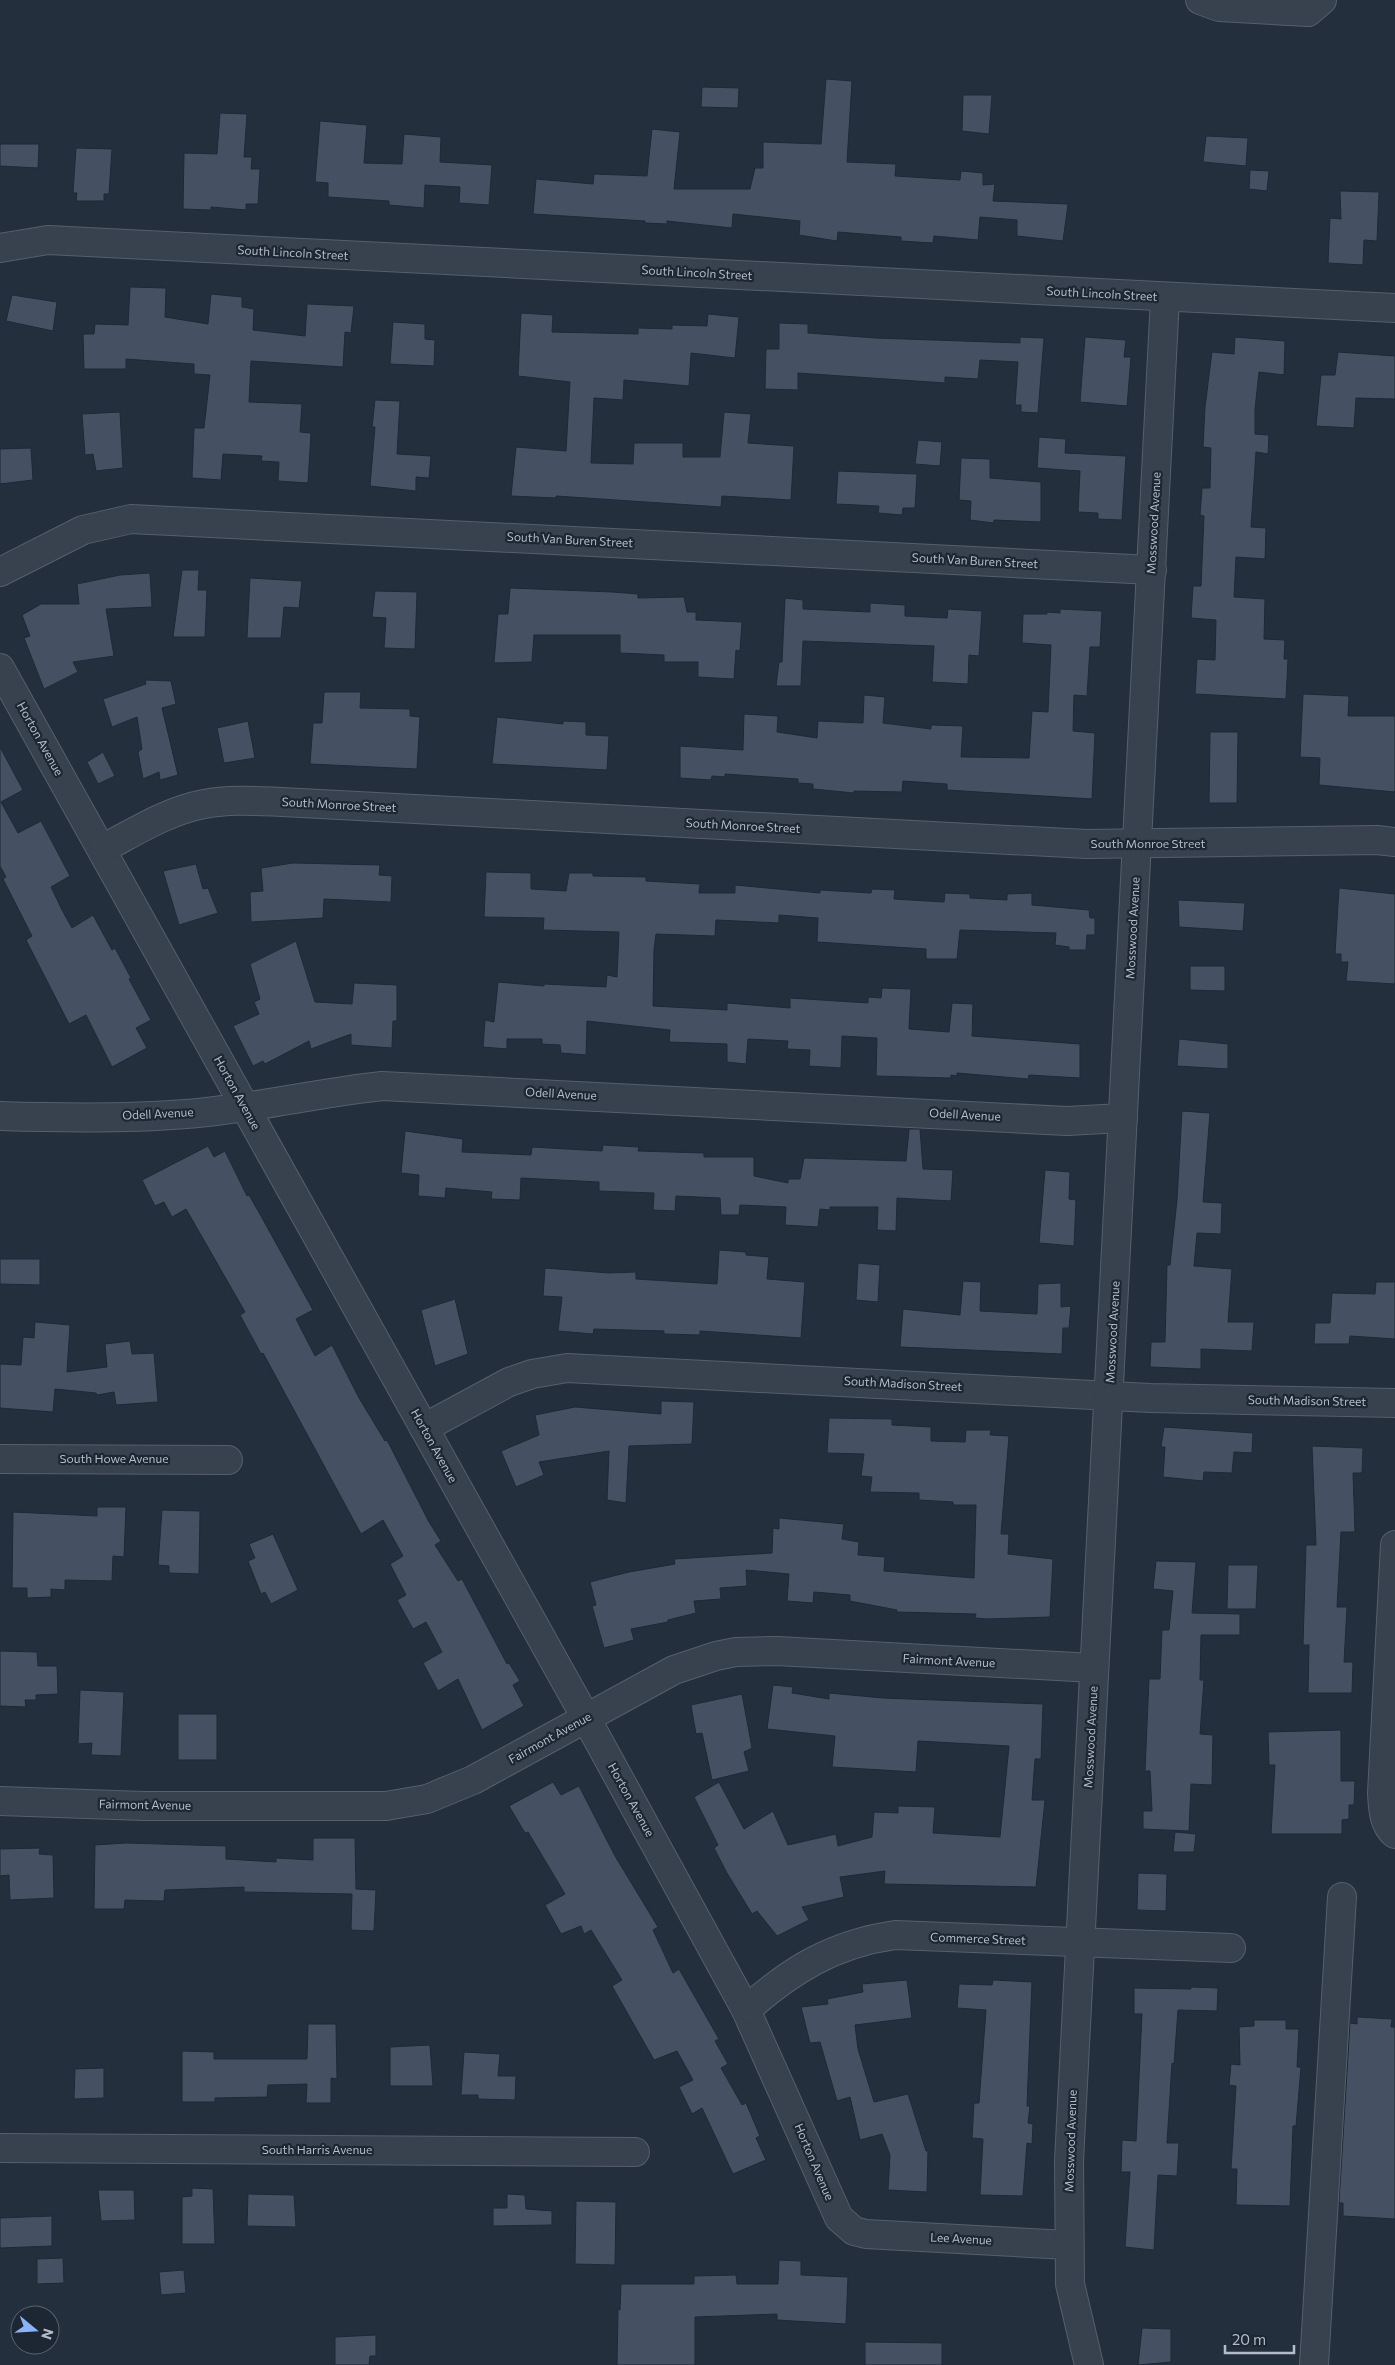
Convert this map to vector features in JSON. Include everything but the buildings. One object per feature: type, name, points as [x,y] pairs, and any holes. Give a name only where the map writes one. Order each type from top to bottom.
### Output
[{"type":"street","points":[[1200,0],[1219,7],[1308,12],[1322,0]]},
{"type":"street","name":"South Lincoln Street","points":[[0,248],[48,240],[1165,298],[1395,308]]},
{"type":"street","name":"Mosswood Avenue","points":[[1089,2365],[1070,2284],[1068,2245],[1069,2161],[1110,1395],[1165,298]]},
{"type":"street","name":"South Van Buren Street","points":[[0,572],[83,530],[131,519],[1152,570]]},
{"type":"street","name":"Horton Avenue","points":[[0,668],[586,1718],[746,2010],[768,2055],[830,2200],[839,2218],[854,2231]]},
{"type":"street","name":"South Monroe Street","points":[[102,850],[172,813],[205,804],[229,801],[282,802],[1067,843],[1137,845],[1377,840],[1395,842]]},
{"type":"street","name":"Odell Avenue","points":[[0,1116],[119,1117],[187,1114],[335,1091],[382,1086],[1067,1121],[1123,1118]]},
{"type":"street","name":"South Madison Street","points":[[424,1428],[509,1382],[532,1374],[567,1368],[1110,1395],[1395,1403]]},
{"type":"street","name":"South Howe Avenue","points":[[0,1459],[228,1460]]},
{"type":"street","points":[[1395,1545],[1382,1793],[1384,1814],[1390,1830],[1395,1834]]},
{"type":"street","name":"Fairmont Avenue","points":[[0,1801],[144,1806],[386,1806],[427,1799],[446,1793],[473,1780],[674,1670],[716,1656],[736,1652],[777,1651],[1094,1668]]},
{"type":"street","points":[[1314,2365],[1342,1897]]},
{"type":"street","name":"Commerce Street","points":[[746,2010],[779,1981],[801,1968],[846,1946],[870,1939],[895,1935],[1231,1948]]},
{"type":"street","name":"South Harris Avenue","points":[[0,2148],[635,2152]]},
{"type":"street","name":"Lee Avenue","points":[[854,2231],[866,2234],[1068,2245]]}]
